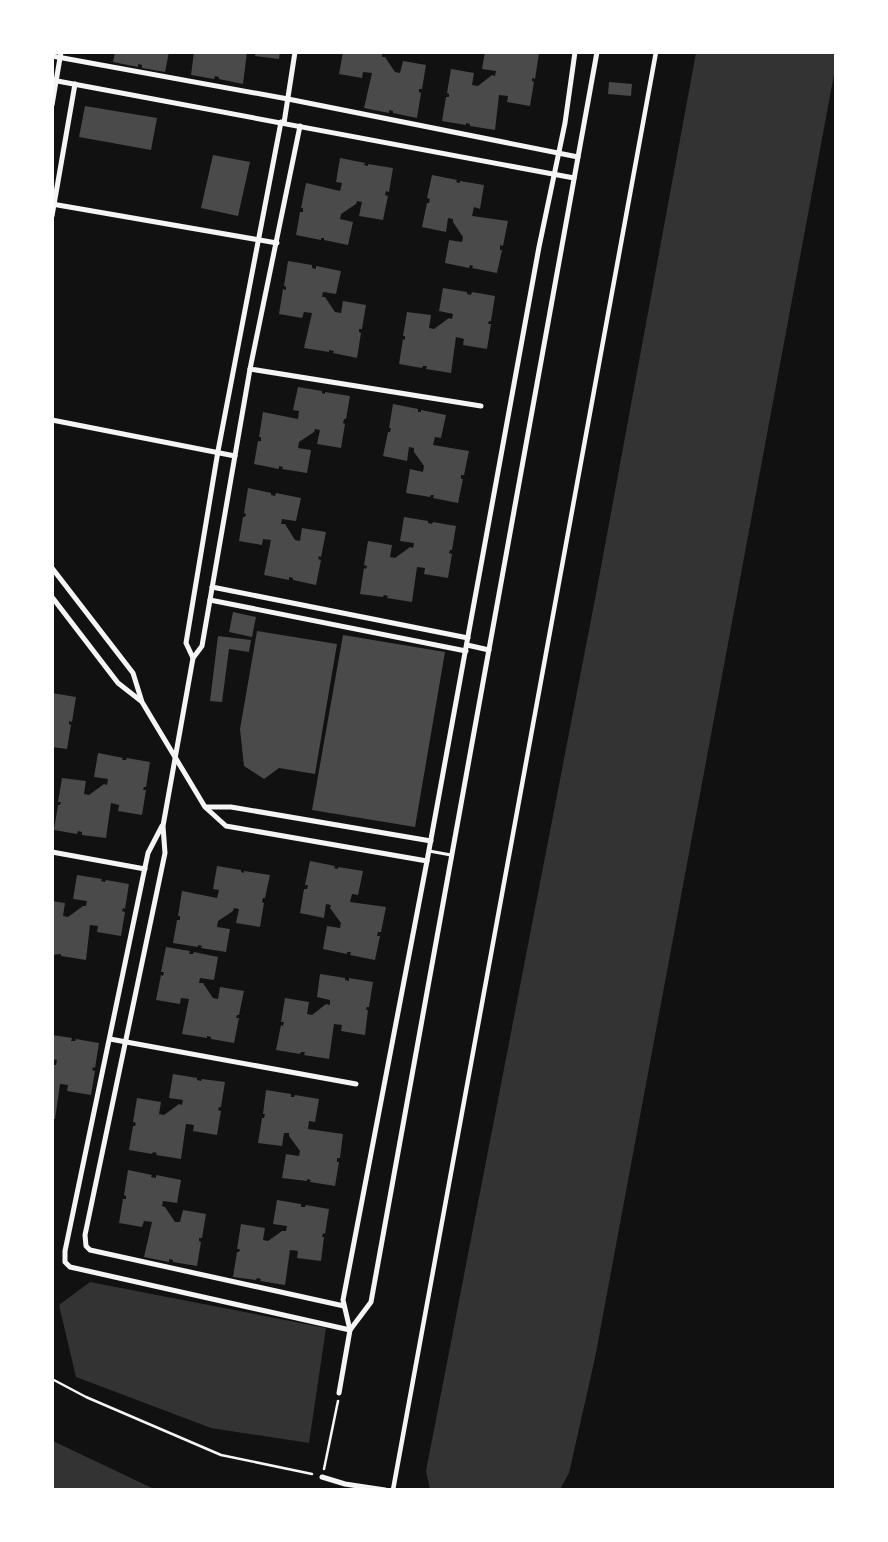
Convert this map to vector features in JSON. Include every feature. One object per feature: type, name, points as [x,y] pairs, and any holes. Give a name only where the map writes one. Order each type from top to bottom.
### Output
[{"type":"street","points":[[193,658],[186,643],[218,451],[258,240],[288,99],[295,52]]},
{"type":"street","points":[[339,1393],[350,1330],[344,1306],[467,648],[539,248],[559,154],[575,52]]},
{"type":"street","points":[[350,1330],[371,1302],[451,855],[490,650],[596,52]]},
{"type":"street","points":[[393,1490],[656,52]]},
{"type":"street","points":[[52,105],[54,80],[61,55]]},
{"type":"street","points":[[52,56],[61,55],[578,157]]},
{"type":"street","points":[[54,80],[574,178]]},
{"type":"street","points":[[52,216],[75,84]]},
{"type":"street","points":[[300,126],[250,369],[202,646],[193,658],[163,826],[165,853],[85,1235],[86,1246],[90,1250],[344,1306]]},
{"type":"street","points":[[54,204],[276,243]]},
{"type":"street","points":[[250,369],[481,406]]},
{"type":"street","points":[[52,420],[235,456]]},
{"type":"street","points":[[52,568],[133,673],[142,702],[205,807],[226,826],[427,861]]},
{"type":"street","points":[[212,587],[468,638]]},
{"type":"street","points":[[52,597],[118,684],[142,702]]},
{"type":"street","points":[[210,600],[467,648],[490,650]]},
{"type":"street","points":[[205,807],[231,807],[431,841]]},
{"type":"street","points":[[163,826],[148,852],[65,1251],[66,1262],[70,1266],[350,1330]]},
{"type":"street","points":[[52,852],[145,869]]},
{"type":"street","points":[[110,1039],[356,1084]]},
{"type":"street","points":[[322,1477],[345,1484],[385,1490]]},
{"type":"lane","points":[[429,851],[451,855]]},
{"type":"path","points":[[52,1379],[86,1397],[221,1455],[322,1477],[339,1393]]},
{"type":"shaded area","points":[[696,53],[835,53],[835,69],[595,1358],[569,1473],[560,1489],[430,1489],[426,1471],[596,594]]},
{"type":"shaded area","points":[[90,1282],[326,1328],[309,1443],[211,1428],[76,1377],[59,1305]]},
{"type":"shaded area","points":[[53,1441],[154,1489],[53,1489]]},
{"type":"building","points":[[115,52],[169,52],[165,72],[142,68],[142,65],[138,64],[138,67],[113,62]]},
{"type":"building","points":[[194,52],[247,52],[243,84],[219,79],[219,77],[215,76],[214,79],[191,75]]},
{"type":"building","points":[[256,52],[280,52],[279,59],[255,56]]},
{"type":"building","points":[[343,52],[382,52],[382,57],[385,57],[395,72],[400,73],[403,61],[426,65],[422,89],[419,89],[421,93],[417,118],[393,113],[393,111],[389,110],[389,113],[364,108],[372,73],[363,72],[362,78],[339,74]]},
{"type":"building","points":[[485,52],[539,53],[535,79],[532,78],[534,82],[530,106],[507,102],[508,96],[499,95],[495,130],[470,126],[470,124],[466,123],[466,125],[442,121],[446,97],[449,97],[447,93],[451,69],[474,73],[472,85],[478,86],[492,75],[495,76],[496,71],[482,69]]},
{"type":"building","points":[[609,82],[632,84],[631,96],[608,94]]},
{"type":"building","points":[[85,106],[157,118],[151,150],[79,137]]},
{"type":"building","points":[[213,155],[250,162],[238,216],[201,208]]},
{"type":"building","points":[[340,158],[365,163],[364,165],[368,166],[368,164],[393,168],[389,192],[386,191],[385,195],[388,196],[383,220],[359,216],[362,202],[357,201],[356,204],[341,214],[340,219],[353,222],[348,245],[324,240],[324,238],[321,238],[321,240],[296,235],[300,212],[303,212],[303,208],[301,208],[306,183],[340,191],[342,183],[336,182]]},
{"type":"building","points":[[432,175],[457,180],[456,182],[460,183],[460,181],[484,185],[480,209],[474,207],[472,216],[508,221],[503,246],[500,245],[500,250],[502,250],[497,273],[472,268],[473,266],[470,265],[469,268],[445,263],[449,240],[462,242],[463,237],[453,219],[448,218],[446,232],[422,227],[427,203],[429,203],[430,199],[427,198]]},
{"type":"building","points":[[288,261],[312,265],[312,268],[316,269],[316,266],[341,271],[336,294],[323,292],[322,297],[325,297],[335,312],[341,313],[343,301],[366,305],[362,329],[359,329],[361,333],[357,358],[333,353],[334,351],[329,350],[329,352],[304,348],[312,313],[304,312],[302,318],[279,314],[283,289],[286,290],[284,286]]},
{"type":"building","points":[[443,288],[467,292],[467,294],[471,295],[472,292],[495,296],[491,321],[488,324],[491,324],[487,349],[463,345],[464,339],[456,337],[451,373],[426,369],[427,366],[422,368],[399,364],[403,339],[405,340],[405,336],[403,336],[407,312],[431,315],[429,328],[434,329],[449,318],[452,319],[453,314],[439,311]]},
{"type":"building","points":[[298,387],[322,391],[325,394],[325,392],[350,396],[346,419],[344,419],[343,423],[345,424],[341,448],[317,444],[320,430],[315,429],[314,432],[299,442],[298,448],[311,450],[307,473],[282,469],[283,467],[279,466],[279,469],[254,464],[258,441],[261,441],[261,437],[259,437],[263,412],[298,419],[299,411],[293,410]]},
{"type":"building","points":[[393,404],[418,409],[418,412],[421,412],[421,410],[446,415],[441,438],[435,437],[433,445],[469,451],[464,475],[461,475],[461,479],[463,479],[458,503],[433,498],[434,495],[430,497],[406,493],[410,469],[423,472],[424,466],[414,452],[414,448],[409,447],[407,461],[383,456],[388,432],[390,432],[391,428],[389,428]]},
{"type":"building","points":[[248,488],[271,493],[271,495],[275,496],[276,493],[301,498],[296,521],[282,519],[281,524],[285,524],[295,540],[300,541],[302,528],[326,532],[321,557],[319,556],[318,559],[321,560],[316,585],[293,580],[293,578],[289,577],[289,580],[264,575],[271,540],[263,539],[262,545],[239,541],[243,517],[246,514],[244,513]]},
{"type":"building","points":[[404,517],[428,521],[428,523],[432,524],[433,522],[456,526],[452,550],[449,553],[452,554],[448,578],[424,574],[425,568],[417,567],[412,602],[387,598],[388,596],[384,595],[383,597],[360,594],[364,568],[366,569],[367,566],[364,565],[368,541],[392,545],[390,557],[395,558],[410,547],[413,548],[414,543],[400,541]]},
{"type":"building","points":[[233,612],[256,617],[252,637],[229,632]]},
{"type":"building","points":[[257,631],[337,644],[315,774],[279,768],[264,779],[244,766],[240,729]]},
{"type":"building","points":[[343,635],[445,652],[415,827],[312,810]]},
{"type":"building","points":[[218,636],[251,640],[249,652],[229,649],[222,702],[210,701]]},
{"type":"building","points":[[52,693],[76,697],[72,722],[69,721],[71,725],[67,749],[52,747]]},
{"type":"building","points":[[98,753],[123,758],[122,760],[127,758],[150,762],[146,787],[143,790],[146,790],[142,815],[118,811],[119,805],[111,803],[106,838],[82,835],[82,832],[78,831],[77,834],[54,830],[58,805],[61,802],[58,802],[62,778],[86,781],[84,794],[89,795],[104,784],[107,785],[108,779],[94,777]]},
{"type":"building","points":[[310,861],[335,866],[334,868],[338,869],[338,867],[363,871],[358,895],[352,894],[350,902],[386,907],[381,932],[378,932],[377,936],[380,936],[375,960],[350,955],[351,952],[347,952],[347,954],[323,949],[327,926],[340,928],[341,923],[330,908],[331,905],[326,904],[324,918],[300,913],[304,889],[307,889],[308,885],[305,885]]},
{"type":"building","points":[[217,866],[241,870],[244,873],[244,871],[270,875],[265,898],[263,898],[262,902],[264,903],[260,927],[236,923],[239,909],[234,908],[233,911],[218,921],[217,927],[230,929],[226,952],[201,948],[202,946],[198,945],[198,947],[173,943],[177,920],[180,920],[180,916],[178,916],[182,891],[217,898],[219,890],[213,889]]},
{"type":"building","points":[[77,875],[102,879],[101,881],[105,882],[106,880],[129,884],[125,909],[123,908],[122,911],[125,912],[121,936],[97,932],[98,926],[90,925],[86,960],[61,956],[61,954],[52,955],[52,901],[65,903],[63,916],[68,917],[83,906],[86,906],[87,901],[73,899]]},
{"type":"building","points":[[166,947],[190,951],[189,954],[194,952],[218,957],[214,980],[200,978],[199,983],[203,983],[213,998],[218,999],[220,987],[244,991],[239,1015],[236,1018],[239,1018],[234,1043],[211,1039],[211,1037],[207,1036],[207,1038],[182,1034],[189,999],[181,998],[180,1004],[156,1000],[161,975],[163,976],[164,972],[161,972]]},
{"type":"building","points":[[320,974],[345,978],[345,980],[349,981],[349,978],[373,982],[369,1007],[366,1010],[368,1010],[365,1035],[341,1031],[342,1025],[334,1024],[329,1059],[304,1055],[305,1052],[300,1054],[276,1050],[281,1025],[283,1026],[284,1022],[281,1022],[285,998],[309,1002],[307,1014],[312,1015],[326,1004],[330,1005],[330,1000],[317,997]]},
{"type":"building","points":[[52,1035],[72,1038],[71,1041],[76,1039],[99,1043],[95,1068],[93,1067],[92,1070],[95,1071],[91,1095],[67,1091],[68,1085],[60,1084],[55,1119],[52,1119],[52,1065],[56,1065],[57,1060],[52,1059]]},
{"type":"building","points":[[173,1074],[197,1078],[197,1080],[201,1081],[202,1079],[225,1082],[221,1107],[218,1110],[221,1111],[217,1135],[193,1131],[194,1125],[186,1124],[181,1159],[156,1155],[157,1153],[153,1152],[152,1154],[129,1150],[133,1126],[136,1123],[133,1122],[137,1098],[161,1102],[159,1114],[164,1115],[179,1104],[182,1105],[183,1100],[169,1098]]},
{"type":"building","points":[[266,1090],[291,1094],[291,1097],[295,1095],[319,1099],[315,1122],[309,1121],[308,1129],[343,1134],[340,1158],[337,1158],[337,1162],[339,1162],[335,1186],[310,1182],[311,1180],[307,1179],[307,1181],[282,1178],[286,1154],[299,1156],[300,1151],[289,1136],[289,1133],[284,1133],[282,1146],[258,1143],[262,1118],[264,1118],[265,1114],[263,1114]]},
{"type":"building","points":[[128,1170],[152,1175],[151,1177],[156,1178],[156,1175],[181,1180],[177,1203],[163,1201],[162,1206],[165,1207],[175,1222],[180,1222],[183,1210],[206,1214],[202,1238],[199,1238],[201,1242],[197,1266],[173,1262],[173,1260],[169,1259],[169,1262],[144,1257],[152,1222],[144,1221],[142,1227],[119,1223],[123,1199],[126,1199],[124,1195]]},
{"type":"building","points":[[277,1200],[301,1204],[301,1207],[306,1205],[329,1209],[325,1234],[323,1233],[322,1237],[324,1237],[321,1261],[297,1258],[298,1251],[290,1250],[285,1285],[260,1281],[261,1279],[257,1278],[256,1280],[233,1277],[237,1252],[240,1249],[237,1249],[241,1224],[265,1228],[263,1240],[268,1241],[282,1231],[286,1231],[287,1226],[273,1224]]}]
